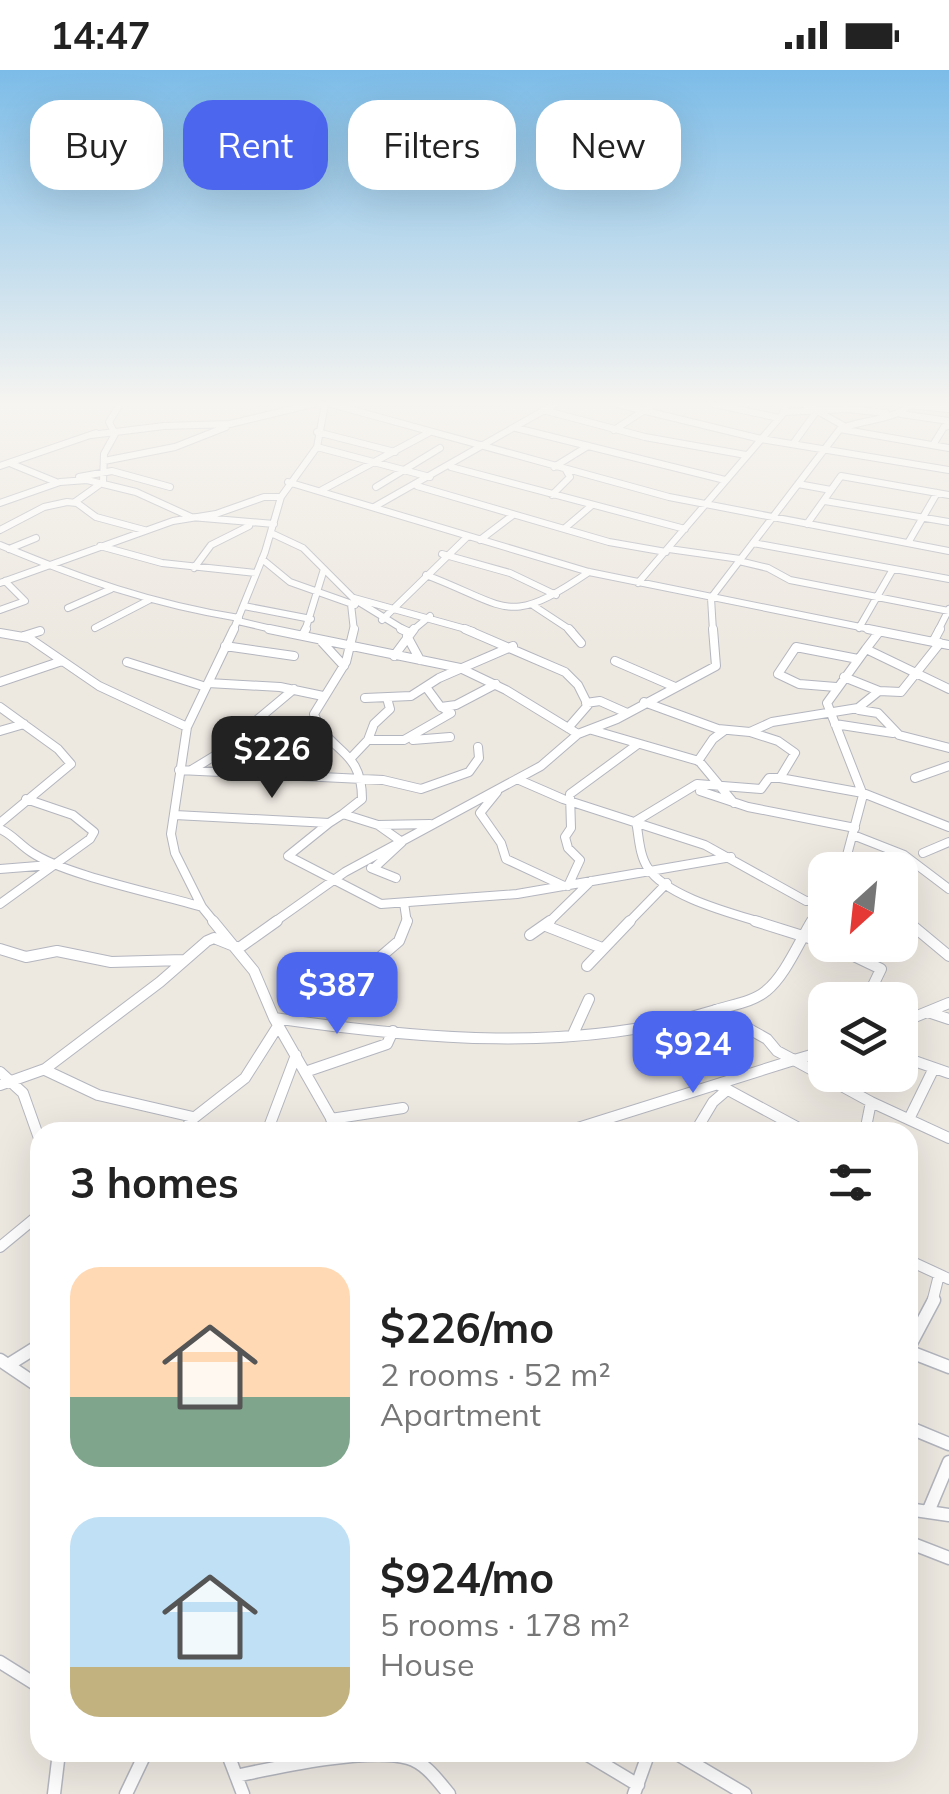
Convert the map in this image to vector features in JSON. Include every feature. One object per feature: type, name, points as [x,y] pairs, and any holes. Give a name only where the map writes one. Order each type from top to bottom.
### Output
[{"type":"street","points":[[0,503],[50,484]]},
{"type":"street","points":[[0,530],[44,507],[75,502],[100,484]]},
{"type":"street","points":[[111,484],[192,518],[272,528],[294,540],[318,560],[353,601],[408,635],[420,660]]},
{"type":"street","points":[[161,484],[170,488]]},
{"type":"street","points":[[287,484],[244,606],[187,727],[171,843],[202,906],[254,971],[276,1022],[330,1120],[402,1108]]},
{"type":"street","points":[[297,484],[590,572],[941,643]]},
{"type":"street","points":[[321,491],[333,484]]},
{"type":"street","points":[[376,487],[380,484]]},
{"type":"street","points":[[525,484],[576,502],[685,529]]},
{"type":"street","points":[[555,492],[560,484]]},
{"type":"street","points":[[620,484],[707,506],[949,551]]},
{"type":"street","points":[[638,583],[722,484]]},
{"type":"street","points":[[238,948],[335,878],[554,758],[578,734],[716,666],[712,598],[798,484]]},
{"type":"street","points":[[800,484],[831,490]]},
{"type":"street","points":[[807,524],[835,484]]},
{"type":"street","points":[[888,484],[949,495]]},
{"type":"street","points":[[374,507],[417,486],[565,528],[667,550],[740,560],[772,570],[785,579],[949,610],[941,643],[900,692],[879,691],[844,677]]},
{"type":"street","points":[[908,543],[936,493]]},
{"type":"street","points":[[2,582],[146,530],[280,497]]},
{"type":"street","points":[[825,500],[949,522]]},
{"type":"street","points":[[75,502],[96,517],[146,530]]},
{"type":"street","points":[[565,528],[591,506]]},
{"type":"street","points":[[480,540],[513,515]]},
{"type":"street","points":[[194,568],[211,545],[252,524]]},
{"type":"street","points":[[382,620],[442,554],[468,536]]},
{"type":"street","points":[[9,548],[36,538]]},
{"type":"street","points":[[753,543],[949,579]]},
{"type":"street","points":[[0,545],[111,589],[150,600],[354,649],[460,668],[496,684],[578,734]]},
{"type":"street","points":[[98,545],[194,568],[256,573]]},
{"type":"street","points":[[772,570],[789,551]]},
{"type":"street","points":[[442,554],[517,576],[556,595]]},
{"type":"street","points":[[262,559],[282,577],[316,592],[398,606],[534,653],[576,682],[586,702],[587,710],[568,728]]},
{"type":"street","points":[[303,635],[324,570]]},
{"type":"street","points":[[859,628],[893,570]]},
{"type":"street","points":[[426,574],[479,595],[500,608],[516,610],[556,595],[590,572]]},
{"type":"street","points":[[0,610],[25,600],[2,582]]},
{"type":"street","points":[[68,608],[111,589]]},
{"type":"street","points":[[94,628],[150,600]]},
{"type":"street","points":[[353,601],[354,649],[314,714],[321,734],[350,759],[363,780],[362,799],[288,856],[381,904],[566,886],[651,872],[695,860],[731,857]]},
{"type":"street","points":[[244,606],[311,619]]},
{"type":"street","points":[[534,606],[564,624],[580,638],[581,644]]},
{"type":"street","points":[[394,656],[408,635],[430,616]]},
{"type":"street","points":[[24,636],[40,630]]},
{"type":"street","points":[[848,852],[862,793],[826,703],[879,632]]},
{"type":"street","points":[[0,633],[24,636],[128,703],[187,727]]},
{"type":"street","points":[[316,638],[344,666]]},
{"type":"street","points":[[224,646],[294,656]]},
{"type":"street","points":[[365,698],[412,696],[460,668],[513,646]]},
{"type":"street","points":[[836,687],[799,684],[778,674],[796,646],[858,658]]},
{"type":"street","points":[[866,649],[949,688]]},
{"type":"street","points":[[0,682],[62,661]]},
{"type":"street","points":[[616,661],[675,687]]},
{"type":"street","points":[[127,662],[207,685],[294,689],[323,696]]},
{"type":"street","points":[[441,707],[456,705],[496,684]]},
{"type":"street","points":[[404,740],[451,713],[441,707],[426,687]]},
{"type":"street","points":[[238,742],[251,725],[294,689]]},
{"type":"street","points":[[750,732],[772,722],[852,709],[864,705],[879,691]]},
{"type":"street","points":[[350,759],[368,740],[374,724],[390,709],[387,698]]},
{"type":"street","points":[[586,702],[600,702],[627,713]]},
{"type":"street","points":[[644,702],[725,730],[750,732],[778,741],[795,753],[780,778]]},
{"type":"street","points":[[0,707],[71,764],[4,813],[0,826],[19,838],[29,851],[52,864],[202,906]]},
{"type":"street","points":[[852,709],[878,713],[896,734]]},
{"type":"street","points":[[0,731],[24,724]]},
{"type":"street","points":[[835,724],[949,748]]},
{"type":"street","points":[[590,730],[624,736],[638,744],[698,761],[734,803]]},
{"type":"street","points":[[698,761],[713,739],[725,730]]},
{"type":"street","points":[[368,740],[450,737]]},
{"type":"street","points":[[192,770],[224,748],[257,739]]},
{"type":"street","points":[[566,886],[580,860],[568,848],[565,837],[571,828],[575,788],[605,771],[638,744]]},
{"type":"street","points":[[180,770],[395,781],[421,788],[469,772],[479,758],[478,747]]},
{"type":"street","points":[[224,748],[276,777]]},
{"type":"street","points":[[276,777],[283,754]]},
{"type":"street","points":[[915,778],[949,766]]},
{"type":"street","points":[[637,823],[697,784],[761,789],[769,778],[780,778],[862,793],[949,827]]},
{"type":"street","points":[[517,779],[556,799],[731,857],[808,901]]},
{"type":"street","points":[[498,790],[480,813],[501,843],[506,859],[566,886]]},
{"type":"street","points":[[700,791],[734,803],[854,831],[944,877],[949,888]]},
{"type":"street","points":[[0,904],[90,840],[94,832],[73,815],[26,799]]},
{"type":"street","points":[[343,814],[378,824],[432,824]]},
{"type":"street","points":[[175,815],[328,823]]},
{"type":"street","points":[[637,823],[651,872],[667,883],[761,925],[808,937]]},
{"type":"street","points":[[378,824],[402,842]]},
{"type":"street","points":[[374,868],[402,842]]},
{"type":"street","points":[[922,853],[949,842]]},
{"type":"street","points":[[0,869],[52,864]]},
{"type":"street","points":[[353,868],[374,868],[396,878]]},
{"type":"street","points":[[530,936],[546,926],[591,882]]},
{"type":"street","points":[[588,966],[667,883]]},
{"type":"street","points":[[336,995],[358,972],[399,945],[409,916],[404,902]]},
{"type":"street","points":[[546,926],[602,948]]},
{"type":"street","points":[[276,1022],[482,1037],[630,1031],[716,1010],[766,992],[808,929]]},
{"type":"street","points":[[918,930],[949,956]]},
{"type":"street","points":[[0,1086],[20,1084],[46,1070],[214,938],[238,948]]},
{"type":"street","points":[[0,949],[26,957],[57,950],[111,962],[184,960]]},
{"type":"street","points":[[865,962],[881,970],[875,982]]},
{"type":"street","points":[[574,1032],[588,999]]},
{"type":"street","points":[[918,1016],[949,1003]]},
{"type":"street","points":[[716,1010],[767,1039],[777,1051],[915,1122]]},
{"type":"street","points":[[928,1012],[949,1019]]},
{"type":"street","points":[[190,1122],[245,1078],[276,1022]]},
{"type":"street","points":[[305,1072],[387,1044],[393,1030]]},
{"type":"street","points":[[271,1122],[296,1055]]},
{"type":"street","points":[[601,1122],[723,1087],[808,1056]]},
{"type":"street","points":[[918,1062],[949,1073]]},
{"type":"street","points":[[909,1119],[934,1068]]},
{"type":"street","points":[[46,1070],[65,1083],[134,1106],[193,1118]]},
{"type":"street","points":[[0,1072],[20,1084],[36,1122]]},
{"type":"street","points":[[701,1122],[723,1087]]},
{"type":"street","points":[[723,1087],[788,1122]]},
{"type":"street","points":[[867,1122],[871,1102]]},
{"type":"street","points":[[918,1123],[949,1138]]},
{"type":"street","points":[[0,1248],[30,1222]]},
{"type":"street","points":[[918,1265],[944,1277],[918,1331]]},
{"type":"street","points":[[30,1350],[4,1362],[30,1380]]},
{"type":"street","points":[[918,1354],[949,1367]]},
{"type":"street","points":[[918,1431],[949,1444]]},
{"type":"street","points":[[928,1512],[949,1462]]},
{"type":"street","points":[[918,1510],[949,1515]]},
{"type":"street","points":[[918,1546],[949,1558]]},
{"type":"street","points":[[0,1662],[30,1681]]},
{"type":"street","points":[[54,1794],[58,1762]]},
{"type":"street","points":[[126,1794],[141,1762]]},
{"type":"street","points":[[231,1762],[244,1794]]},
{"type":"street","points":[[236,1776],[276,1766],[319,1762]]},
{"type":"street","points":[[424,1762],[449,1794]]},
{"type":"street","points":[[597,1762],[636,1789],[645,1762]]},
{"type":"street","points":[[691,1762],[745,1794]]}]
